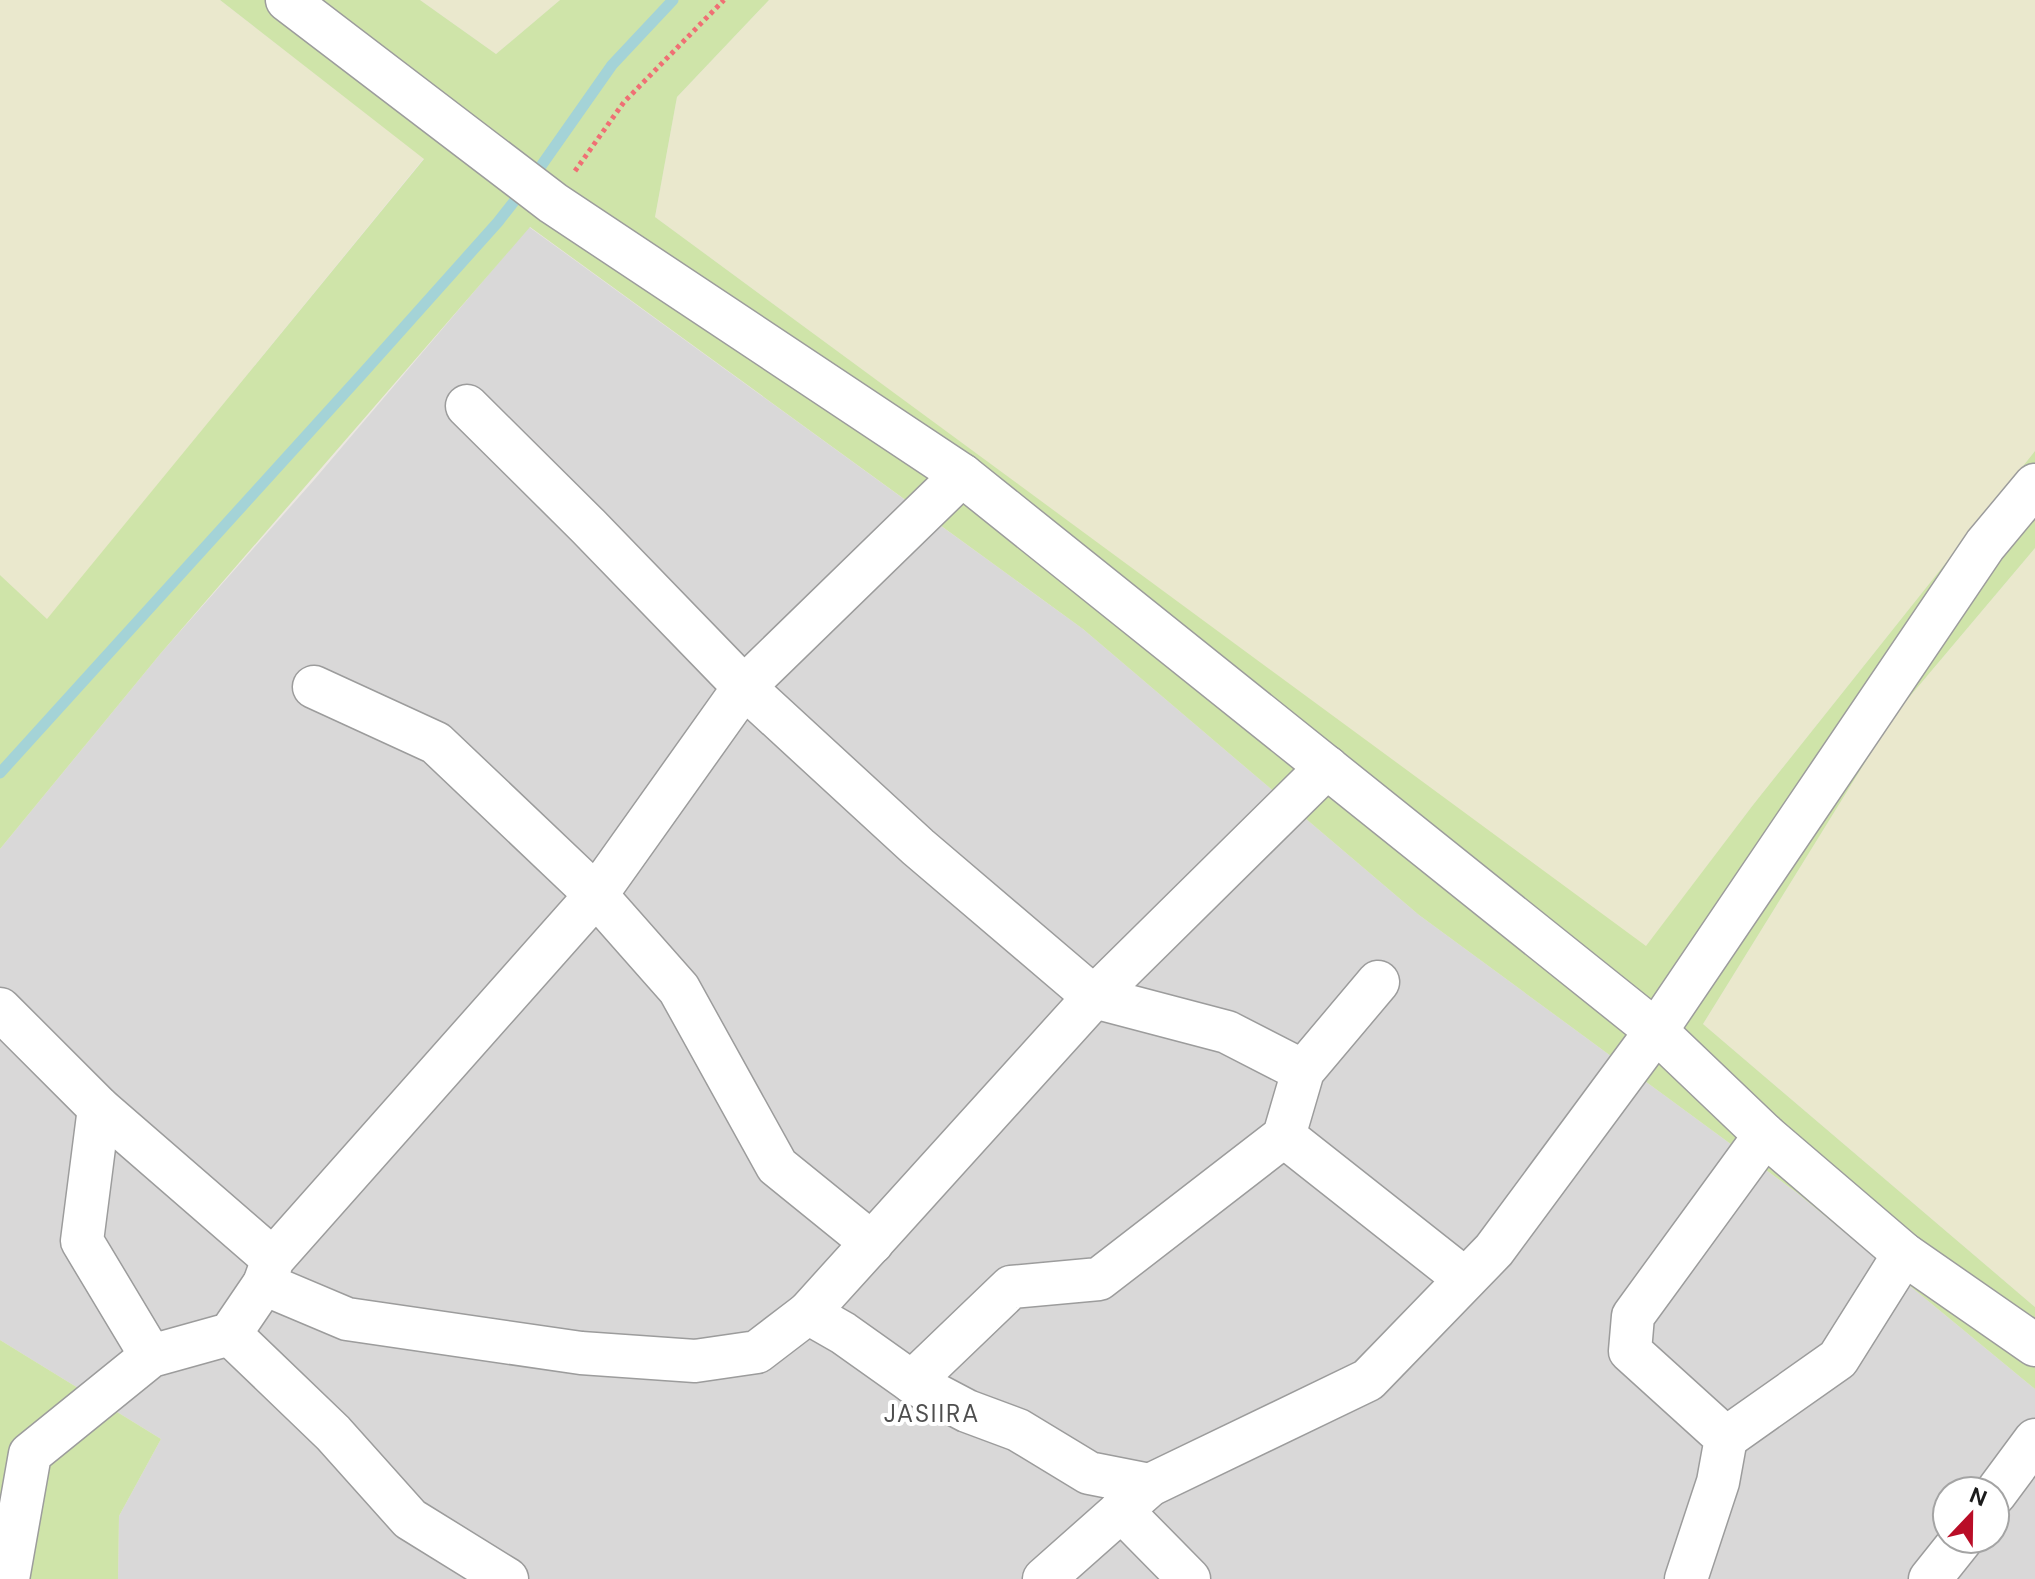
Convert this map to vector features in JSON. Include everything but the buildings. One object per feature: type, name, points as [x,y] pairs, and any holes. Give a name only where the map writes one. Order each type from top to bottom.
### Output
[{"type":"street","points":[[287,0],[553,203],[962,475],[1656,1031],[1765,1135],[1904,1254],[2035,1345]]},
{"type":"street","points":[[467,406],[744,687],[918,847],[1094,997],[1227,1032],[1303,1071]]},
{"type":"street","points":[[8,1579],[15,1451],[151,1356],[230,1334],[268,1271],[596,895],[744,687],[962,475]]},
{"type":"street","points":[[1044,1579],[1135,1498],[1368,1380],[1494,1250],[1656,1031],[1985,545],[2035,485]]},
{"type":"street","points":[[314,687],[436,743],[596,895],[679,989],[777,1166],[872,1243]]},
{"type":"street","points":[[0,1009],[268,1271],[347,1319],[581,1353],[695,1361],[757,1352],[808,1313],[1094,997],[1327,767]]},
{"type":"street","points":[[912,1382],[1011,1287],[1099,1279],[1284,1136],[1303,1071],[1378,982]]},
{"type":"street","points":[[99,1108],[82,1241],[151,1356]]},
{"type":"street","points":[[1726,1438],[1630,1351],[1633,1316],[1765,1135]]},
{"type":"street","points":[[1284,1136],[1465,1279]]},
{"type":"street","points":[[1686,1579],[1718,1482],[1726,1438],[1838,1359],[1904,1254]]},
{"type":"street","points":[[808,1313],[843,1333],[912,1382],[967,1411],[1018,1430],[1135,1498],[1189,1579]]},
{"type":"street","points":[[230,1334],[333,1433],[410,1519],[507,1579]]},
{"type":"street","points":[[2009,1475],[2035,1440]]},
{"type":"path","points":[[553,203],[624,102],[724,0]]},
{"type":"shaded area","points":[[0,0],[220,0],[424,158],[47,620],[0,575]]},
{"type":"shaded area","points":[[420,0],[560,0],[496,54]]},
{"type":"shaded area","points":[[769,0],[2035,0],[2035,451],[1753,805],[1646,947],[655,217],[677,97]]},
{"type":"shaded area","points":[[529,227],[1083,629],[1419,915],[1796,1192],[2035,1389],[2035,1579],[118,1579],[119,1516],[161,1439],[0,1340],[0,849],[161,653],[314,480]]},
{"type":"shaded area","points":[[2035,548],[2035,1307],[1703,1024],[1895,714]]},
{"type":"green space","points":[[220,0],[420,0],[496,54],[560,0],[769,0],[677,97],[655,217],[1646,946],[1753,805],[2035,451],[2035,548],[1895,714],[1703,1024],[2035,1307],[2035,1389],[1796,1192],[1419,915],[1083,629],[530,227],[161,653],[0,849],[0,575],[47,619],[424,159]]},
{"type":"green space","points":[[0,1340],[161,1439],[119,1516],[118,1579],[0,1579]]},
{"type":"waterway","points":[[534,176],[612,65],[673,0]]},
{"type":"waterway","points":[[0,773],[363,373],[523,190]]},
{"type":"district","name":"JASIIRA","points":[[932,1413]]}]
